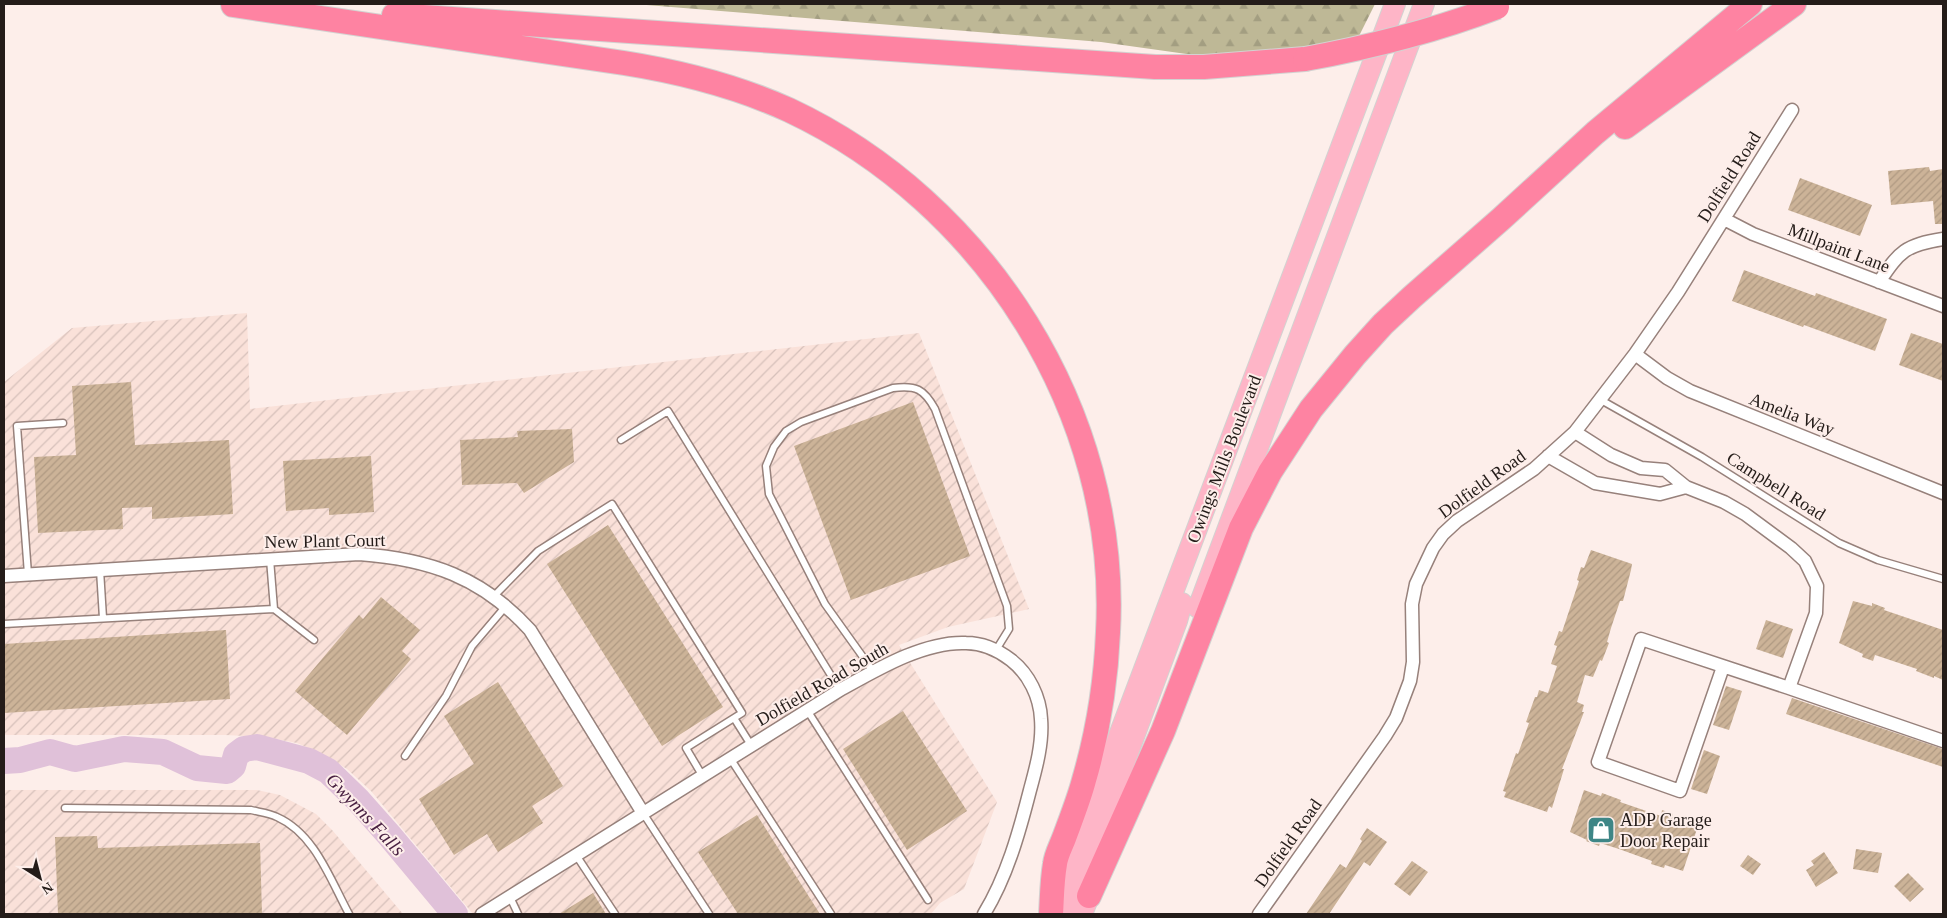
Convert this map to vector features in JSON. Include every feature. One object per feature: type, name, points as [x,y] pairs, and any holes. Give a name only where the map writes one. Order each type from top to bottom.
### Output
[{"type":"highway","points":[[223,4],[1147,67],[1204,67],[1306,59],[1395,40],[1463,20],[1501,5]]},
{"type":"highway","points":[[223,4],[632,64],[700,78],[730,87],[788,110],[850,144],[918,194],[967,243],[988,267],[1025,320],[1053,369],[1087,460],[1101,521],[1108,591],[1108,629],[1100,707],[1093,748],[1083,784],[1055,862],[1051,914]]},
{"type":"highway","points":[[1086,905],[1163,731],[1241,528],[1280,456],[1311,409],[1331,382],[1378,330],[1412,297],[1595,133],[1750,4]]},
{"type":"highway","points":[[1501,219],[1603,142],[1794,4]]},
{"type":"main road","name":"Owings Mills Boulevard","points":[[1051,914],[1395,4]]},
{"type":"main road","name":"Owings Mills Boulevard","points":[[1086,905],[1424,4]]},
{"type":"main road","points":[[1068,914],[1177,622],[1210,495]]},
{"type":"street","name":"Dolfield Road","points":[[1259,914],[1396,718],[1410,681],[1413,662],[1412,604],[1416,584],[1433,548],[1443,534],[1457,521],[1513,484],[1575,432],[1635,354],[1678,292],[1792,110]]},
{"type":"street","name":"Millpaint Lane","points":[[1724,219],[1753,234],[1943,306]]},
{"type":"street","points":[[1879,282],[1900,253],[1922,242],[1943,239]]},
{"type":"street","name":"Amelia Way","points":[[1635,354],[1667,378],[1690,391],[1943,493]]},
{"type":"street","points":[[1575,432],[1611,455],[1641,468],[1665,470],[1686,487],[1724,502],[1745,514],[1791,548],[1805,561],[1817,586],[1816,613],[1789,688]]},
{"type":"street","points":[[1548,456],[1595,483],[1660,494],[1686,487]]},
{"type":"street","points":[[1634,490],[1641,468]]},
{"type":"street","name":"New Plant Court","points":[[4,576],[359,554],[390,556],[445,570],[473,582],[494,596],[530,630],[643,813]]},
{"type":"street","points":[[1723,667],[1680,791],[1598,762],[1641,639],[1943,741]]},
{"type":"street","name":"Dolfield Road South","points":[[482,914],[702,775],[873,671],[908,656],[948,644],[965,642],[982,644],[996,650],[1016,664],[1034,689],[1041,719],[1041,736],[1035,770],[1019,832],[1004,875],[984,914]]},
{"type":"lane","points":[[873,671],[825,604],[769,494],[766,466],[774,447],[786,431],[801,422],[894,388],[908,386],[922,391],[930,399],[935,409],[1007,606],[1009,629],[996,650]]},
{"type":"lane","name":"Campbell Road","points":[[1601,400],[1702,457],[1839,542],[1878,560],[1943,579]]},
{"type":"lane","points":[[621,440],[668,412],[840,690]]},
{"type":"lane","points":[[28,574],[17,426],[63,423]]},
{"type":"lane","points":[[494,596],[538,550],[612,504],[742,713],[686,748],[702,775]]},
{"type":"lane","points":[[270,559],[274,609]]},
{"type":"lane","points":[[100,570],[103,618]]},
{"type":"lane","points":[[405,756],[446,696],[472,646],[506,606]]},
{"type":"lane","points":[[4,624],[274,609],[314,640]]},
{"type":"lane","points":[[807,710],[928,900]]},
{"type":"lane","points":[[734,718],[751,745]]},
{"type":"lane","points":[[730,758],[831,914]]},
{"type":"lane","points":[[65,808],[251,810],[276,816],[294,827],[309,841],[349,914]]},
{"type":"lane","points":[[643,813],[709,914]]},
{"type":"lane","points":[[576,855],[615,914]]},
{"type":"lane","points":[[510,896],[518,914]]},
{"type":"shaded area","points":[[247,313],[250,409],[919,333],[1029,609],[948,627],[899,645],[997,802],[964,889],[940,903],[931,914],[473,914],[371,791],[347,769],[326,756],[297,743],[265,737],[225,735],[4,735],[4,382],[72,328]]},
{"type":"shaded area","points":[[4,790],[257,790],[280,795],[316,814],[333,831],[403,914],[4,914]]},
{"type":"green space","points":[[634,4],[1375,4],[1357,40],[1274,51],[1208,57],[1101,42]]},
{"type":"building","points":[[1929,167],[1930,171],[1943,169],[1943,224],[1935,224],[1933,201],[1891,205],[1888,171]]},
{"type":"building","points":[[1800,178],[1872,205],[1860,236],[1788,210]]},
{"type":"building","points":[[1744,270],[1815,296],[1816,293],[1887,319],[1875,351],[1732,301]]},
{"type":"building","points":[[1911,333],[1943,344],[1943,381],[1899,365]]},
{"type":"building","points":[[131,382],[135,445],[229,440],[233,514],[152,519],[152,507],[122,508],[123,529],[38,533],[34,457],[76,455],[72,386]]},
{"type":"building","points":[[913,402],[970,556],[851,600],[794,446]]},
{"type":"building","points":[[572,429],[574,462],[524,493],[517,483],[462,485],[460,440],[518,437],[517,431]]},
{"type":"building","points":[[371,456],[374,512],[329,515],[329,508],[286,511],[283,461]]},
{"type":"building","points":[[608,525],[723,707],[662,746],[547,564]]},
{"type":"building","points":[[1591,550],[1632,564],[1631,570],[1623,601],[1620,601],[1607,642],[1609,643],[1602,661],[1600,660],[1593,677],[1585,675],[1577,702],[1584,705],[1582,712],[1584,712],[1562,769],[1564,769],[1552,808],[1549,806],[1547,812],[1504,797],[1506,792],[1503,791],[1529,723],[1526,722],[1535,697],[1537,697],[1539,690],[1548,693],[1557,666],[1551,664],[1557,646],[1554,645],[1559,631],[1562,632],[1579,581],[1577,580],[1581,567],[1584,568]]},
{"type":"building","points":[[381,597],[420,630],[402,651],[411,659],[347,735],[295,691],[359,615],[363,619]]},
{"type":"building","points":[[1853,601],[1872,606],[1872,603],[1885,608],[1884,610],[1943,630],[1943,680],[1875,655],[1873,661],[1862,657],[1863,654],[1839,643]]},
{"type":"building","points":[[1766,620],[1793,629],[1783,658],[1756,649]]},
{"type":"building","points":[[226,630],[230,699],[4,713],[4,644]]},
{"type":"building","points":[[498,682],[563,786],[532,806],[543,823],[498,852],[487,834],[454,855],[419,799],[474,764],[444,716]]},
{"type":"building","points":[[1726,686],[1742,691],[1729,730],[1713,725]]},
{"type":"building","points":[[1792,698],[1943,749],[1943,767],[1786,714]]},
{"type":"building","points":[[903,711],[967,811],[907,850],[843,749]]},
{"type":"building","points":[[1704,750],[1720,756],[1707,794],[1691,789]]},
{"type":"building","points":[[1584,790],[1601,796],[1602,793],[1621,800],[1620,802],[1661,816],[1662,810],[1673,814],[1672,817],[1680,820],[1679,822],[1697,829],[1683,871],[1665,865],[1664,868],[1651,864],[1652,861],[1600,843],[1599,846],[1570,832]]},
{"type":"building","points":[[757,815],[820,914],[738,914],[698,852]]},
{"type":"building","points":[[1367,828],[1387,842],[1370,866],[1364,862],[1329,914],[1306,914],[1340,864],[1346,868],[1362,841],[1360,839]]},
{"type":"building","points":[[97,836],[98,848],[260,843],[262,914],[58,914],[55,837]]},
{"type":"building","points":[[1856,849],[1882,853],[1878,873],[1853,869]]},
{"type":"building","points":[[1824,852],[1838,873],[1816,887],[1806,870],[1814,865],[1811,861]]},
{"type":"building","points":[[1748,855],[1761,864],[1753,875],[1740,866]]},
{"type":"building","points":[[1412,861],[1428,872],[1410,896],[1394,884]]},
{"type":"building","points":[[1908,873],[1924,889],[1910,902],[1894,886]]},
{"type":"building","points":[[593,893],[606,914],[559,914]]},
{"type":"waterway","name":"Gwynns Falls","points":[[4,761],[20,760],[50,752],[75,759],[124,749],[163,752],[197,768],[227,771],[233,766],[236,755],[244,749],[257,747],[309,761],[328,771],[358,800],[455,914]]},
{"type":"place","name":"ADP Garage Door Repair","points":[[1601,830]]}]
